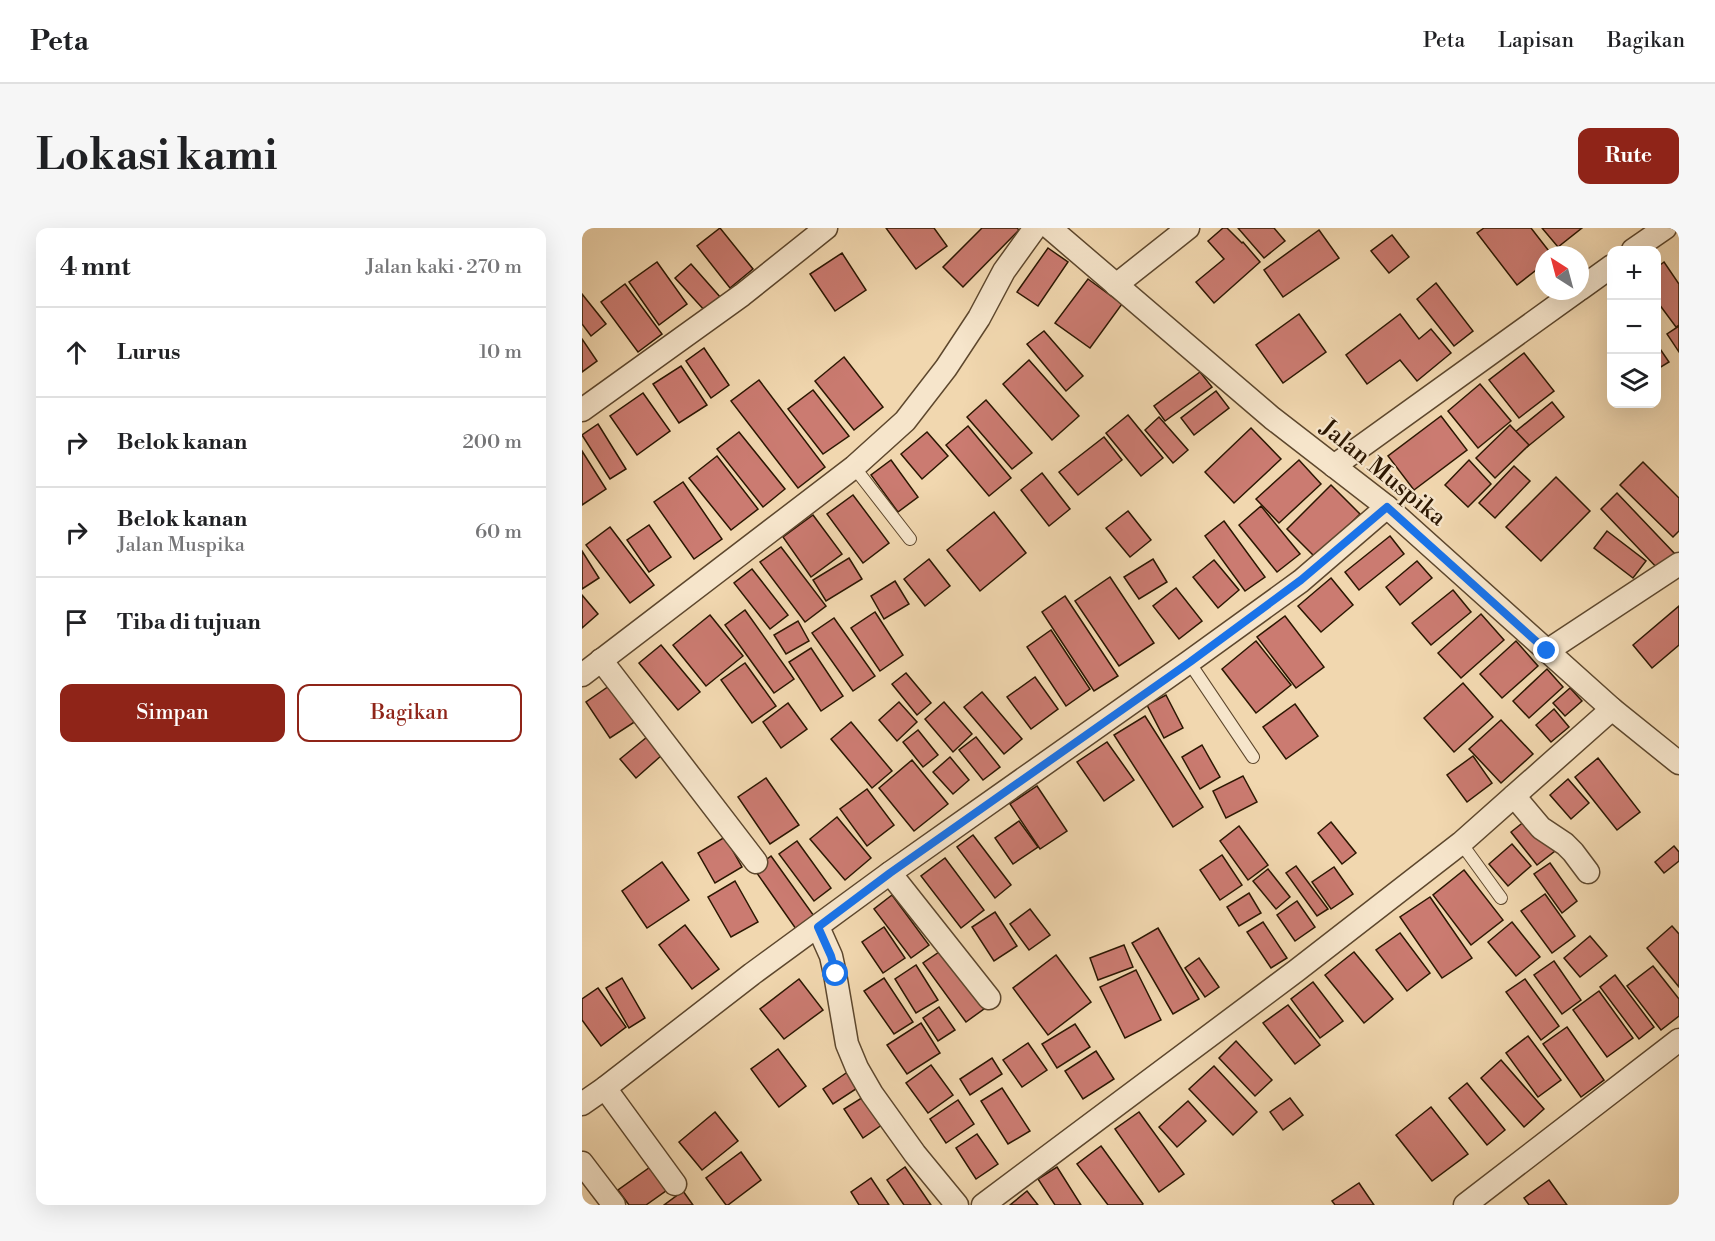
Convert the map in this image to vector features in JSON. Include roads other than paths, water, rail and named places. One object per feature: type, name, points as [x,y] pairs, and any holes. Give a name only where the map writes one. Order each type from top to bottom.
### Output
[{"type":"street","points":[[582,410],[742,295],[826,228]]},
{"type":"street","points":[[582,675],[854,467],[905,421],[979,318],[1004,271],[1035,228]]},
{"type":"street","name":"Jalan Muspika","points":[[1050,228],[1272,418],[1387,507],[1612,709],[1679,763]]},
{"type":"street","points":[[1116,285],[1188,228]]},
{"type":"street","points":[[1639,246],[1665,228]]},
{"type":"street","points":[[1589,282],[1607,269]]},
{"type":"street","points":[[1334,466],[1564,300]]},
{"type":"street","points":[[582,1104],[605,1089],[752,974],[890,873],[1190,662],[1301,580],[1387,507]]},
{"type":"street","points":[[1547,651],[1679,564]]},
{"type":"street","points":[[601,660],[756,862]]},
{"type":"street","points":[[983,1205],[1296,971],[1461,843],[1612,709]]},
{"type":"street","points":[[1514,796],[1541,828],[1565,844],[1588,872]]},
{"type":"street","points":[[890,873],[989,998]]},
{"type":"street","points":[[818,927],[836,974],[847,1044],[857,1068],[872,1094],[915,1155],[957,1205]]},
{"type":"street","points":[[1465,1205],[1679,1040]]},
{"type":"street","points":[[605,1089],[675,1184]]},
{"type":"street","points":[[582,1163],[614,1205]]},
{"type":"lane","points":[[854,467],[910,539]]},
{"type":"lane","points":[[1190,662],[1253,758]]},
{"type":"lane","points":[[1461,843],[1501,898]]}]
